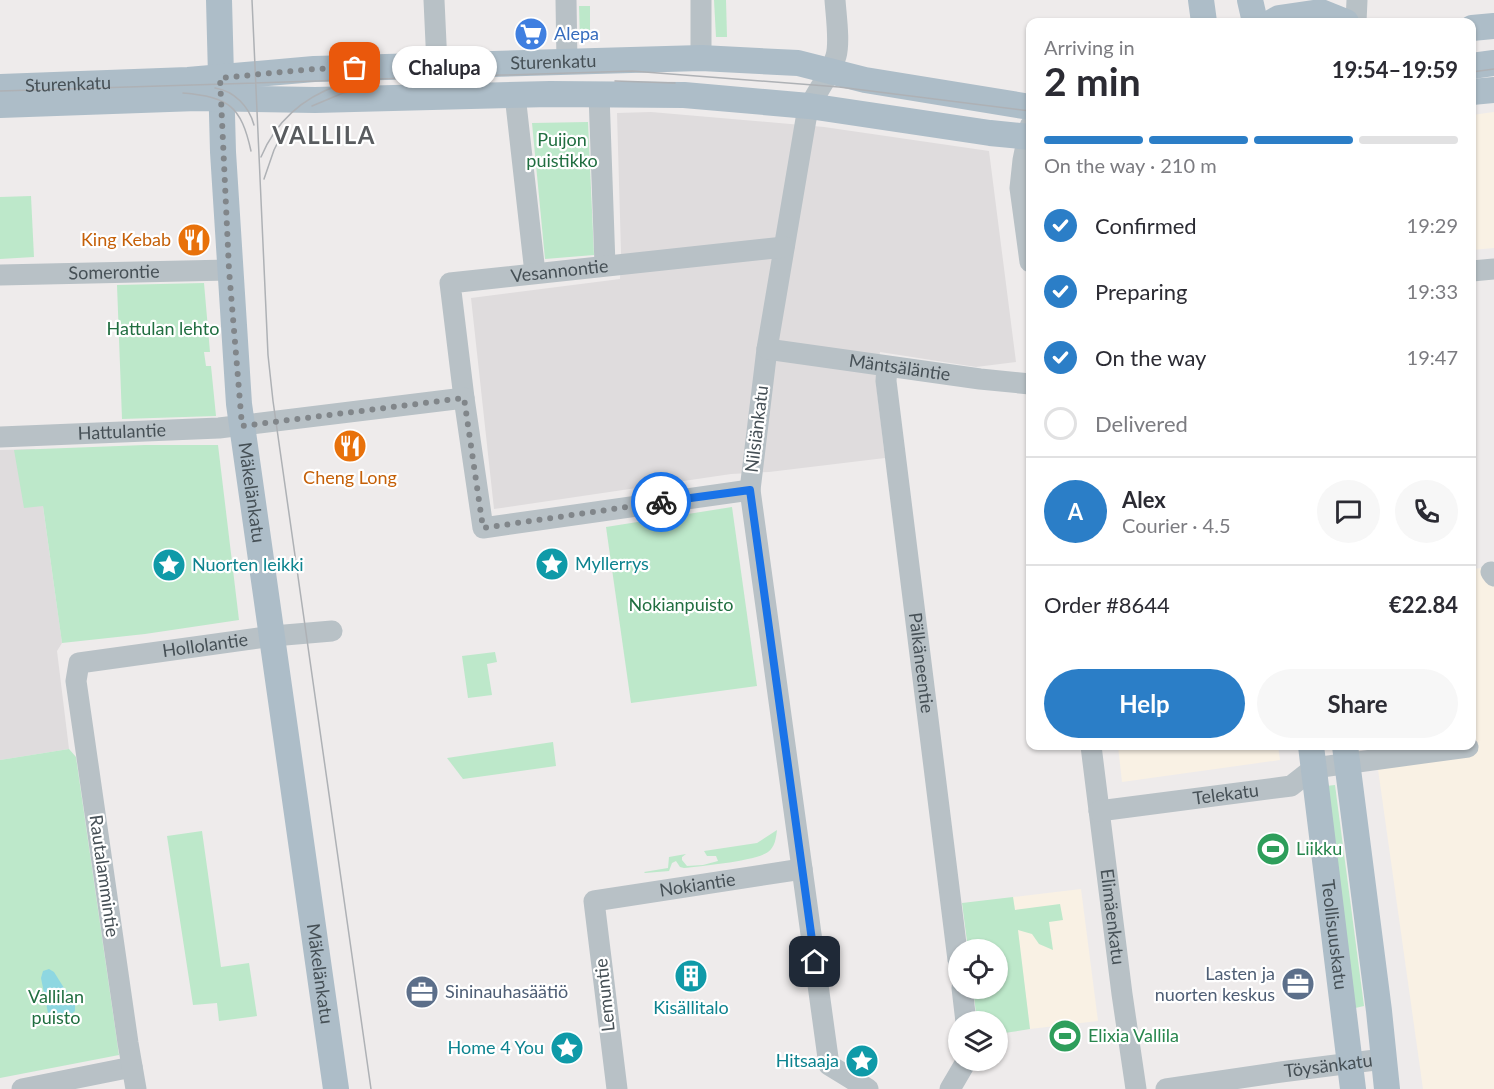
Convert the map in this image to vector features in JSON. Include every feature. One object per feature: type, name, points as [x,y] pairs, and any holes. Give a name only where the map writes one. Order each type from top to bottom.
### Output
[{"type":"main road","name":"Mäkelänkatu","points":[[219,0],[229,270],[242,426],[336,1089]]},
{"type":"main road","points":[[1201,0],[1203,18]]},
{"type":"main road","points":[[1251,0],[1272,17],[1321,12],[1336,18]]},
{"type":"main road","points":[[1476,28],[1494,26]]},
{"type":"main road","name":"Sturenkatu","points":[[0,105],[221,88],[314,69],[701,58],[798,63],[909,89],[1026,105]]},
{"type":"main road","points":[[1476,65],[1494,63]]},
{"type":"main road","name":"Sturenkatu","points":[[0,87],[221,88],[315,100],[515,95],[684,95],[808,106],[990,133],[1026,133]]},
{"type":"main road","points":[[1476,92],[1494,90]]},
{"type":"main road","points":[[1346,754],[1387,1089]]},
{"type":"main road","name":"Teollisuuskatu","points":[[1312,757],[1346,1015],[1353,1089]]},
{"type":"street","points":[[434,0],[437,65]]},
{"type":"street","points":[[566,0],[567,62]]},
{"type":"street","points":[[701,0],[701,58]]},
{"type":"street","points":[[808,106],[830,72],[837,54],[835,0]]},
{"type":"street","points":[[1356,18],[1357,0]]},
{"type":"street","points":[[599,94],[605,265]]},
{"type":"street","points":[[515,95],[535,273]]},
{"type":"street","name":"Nilsiänkatu","points":[[808,106],[767,349],[750,490],[829,1065],[868,1089]]},
{"type":"street","points":[[1026,148],[1020,188],[1026,232]]},
{"type":"street","name":"Vesannontie","points":[[464,398],[450,283],[784,247]]},
{"type":"street","points":[[1476,271],[1494,269]]},
{"type":"street","name":"Somerontie","points":[[0,275],[229,270]]},
{"type":"street","name":"Mäntsäläntie","points":[[767,349],[980,380],[1026,384]]},
{"type":"street","name":"Pälkäneentie","points":[[886,367],[887,392],[955,939]]},
{"type":"street","points":[[464,398],[483,528],[750,490]]},
{"type":"street","name":"Hattulantie","points":[[0,437],[242,426],[464,398]]},
{"type":"street","name":"Hollolantie","points":[[79,663],[273,636],[332,631]]},
{"type":"street","name":"Rautalammintie","points":[[79,663],[76,681],[136,1089]]},
{"type":"street","name":"Elimäenkatu","points":[[1091,750],[1136,1089]]},
{"type":"street","name":"Telekatu","points":[[1099,811],[1291,786],[1312,757],[1416,750]]},
{"type":"street","name":"Nokiantie","points":[[594,901],[802,869]]},
{"type":"street","name":"Lemuntie","points":[[594,901],[617,1089]]},
{"type":"street","name":"Töysänkatu","points":[[1166,1089],[1383,1059]]},
{"type":"street","points":[[22,1089],[132,1067]]},
{"type":"street","points":[[950,1089],[961,1071]]},
{"type":"shaded area","points":[[651,112],[824,127],[989,151],[1016,362],[976,367],[880,352],[876,383],[885,458],[769,472],[731,474],[494,509],[471,298],[620,279],[617,113]]},
{"type":"shaded area","points":[[1494,112],[1494,248],[1476,250],[1476,114]]},
{"type":"shaded area","points":[[35,449],[62,643],[57,651],[69,749],[0,760],[0,450]]},
{"type":"shaded area","points":[[1494,567],[1494,1089],[1423,1089],[1375,750],[1476,750],[1476,569]]},
{"type":"shaded area","points":[[1118,750],[1279,750],[1280,760],[1122,782]]},
{"type":"shaded area","points":[[1081,889],[1098,1021],[1030,1029],[1013,897]]},
{"type":"green space","points":[[714,0],[726,0],[727,37],[716,37]]},
{"type":"green space","points":[[579,6],[590,6],[590,41],[580,41]]},
{"type":"green space","name":"Puijon puistikko","points":[[588,122],[594,255],[545,259],[532,123]]},
{"type":"green space","points":[[31,196],[34,257],[0,259],[0,197]]},
{"type":"green space","name":"Hattulan lehto","points":[[204,283],[210,352],[204,352],[206,366],[211,366],[216,416],[122,419],[117,285]]},
{"type":"green space","points":[[218,445],[239,620],[62,643],[43,506],[24,508],[14,450]]},
{"type":"green space","name":"Nokianpuisto","points":[[732,507],[757,686],[631,703],[606,527]]},
{"type":"green space","points":[[495,652],[497,662],[487,664],[492,695],[468,698],[462,656]]},
{"type":"green space","points":[[553,742],[556,766],[463,779],[447,758]]},
{"type":"green space","name":"Vallilan puisto","points":[[69,749],[76,757],[119,1055],[0,1078],[0,760]]},
{"type":"green space","points":[[1335,785],[1364,1006],[1351,1009],[1326,786]]},
{"type":"green space","points":[[777,830],[772,848],[762,855],[728,863],[684,868],[680,867],[676,861],[672,863],[669,871],[644,872],[668,868],[669,857],[686,854],[682,860],[687,866],[718,861],[716,856],[707,856],[704,851],[757,843]]},
{"type":"green space","points":[[202,831],[221,967],[249,963],[257,1016],[219,1021],[217,1003],[193,1005],[167,836]]},
{"type":"green space","points":[[1013,897],[1015,910],[1060,904],[1063,920],[1049,922],[1053,950],[1039,944],[1032,934],[1018,930],[1030,1029],[1008,1032],[1008,1011],[976,1011],[974,999],[1008,999],[1008,939],[967,939],[962,903]]},
{"type":"water","points":[[49,969],[54,972],[75,1001],[75,1011],[69,1016],[51,1016],[48,1013],[41,978],[43,971]]},
{"type":"tram line","points":[[252,0],[268,355],[273,401],[371,1089]]},
{"type":"tram line","points":[[1476,71],[1494,69]]},
{"type":"tram line","points":[[0,91],[632,71],[839,87],[1026,110]]},
{"type":"tram line","points":[[615,81],[675,83]]},
{"type":"tram line","points":[[261,157],[274,132],[292,112],[313,97],[339,85]]},
{"type":"tram line","points":[[215,88],[228,92],[240,100],[254,125]]},
{"type":"tram line","points":[[312,106],[343,93],[373,88]]},
{"type":"tram line","points":[[183,93],[212,97],[230,107],[243,124],[251,151]]},
{"type":"tram line","points":[[264,179],[283,132]]},
{"type":"way so far","points":[[355,68],[314,69],[220,78],[229,270],[242,426],[464,398],[483,528],[661,502]]},
{"type":"place","name":"Alepa","points":[[531,34]]},
{"type":"place","name":"Chalupa","points":[[355,68]]},
{"type":"place","name":"King Kebab","points":[[194,240]]},
{"type":"place","name":"Cheng Long","points":[[350,446]]},
{"type":"place","name":"Myllerrys","points":[[552,564]]},
{"type":"place","name":"Nuorten leikki","points":[[169,565]]},
{"type":"place","name":"Liikku","points":[[1273,849]]},
{"type":"place","name":"Kisällitalo","points":[[691,976]]},
{"type":"place","name":"Lasten ja nuorten keskus","points":[[1298,984]]},
{"type":"place","name":"Sininauhasäätiö","points":[[422,992]]},
{"type":"place","name":"Elixia Vallila","points":[[1065,1036]]},
{"type":"place","name":"Home 4 You","points":[[567,1048]]},
{"type":"place","name":"Hitsaaja","points":[[862,1061]]},
{"type":"district","name":"VALLILA","points":[[324,136]]},
{"type":"route","points":[[661,502],[750,490],[815,962]]}]
